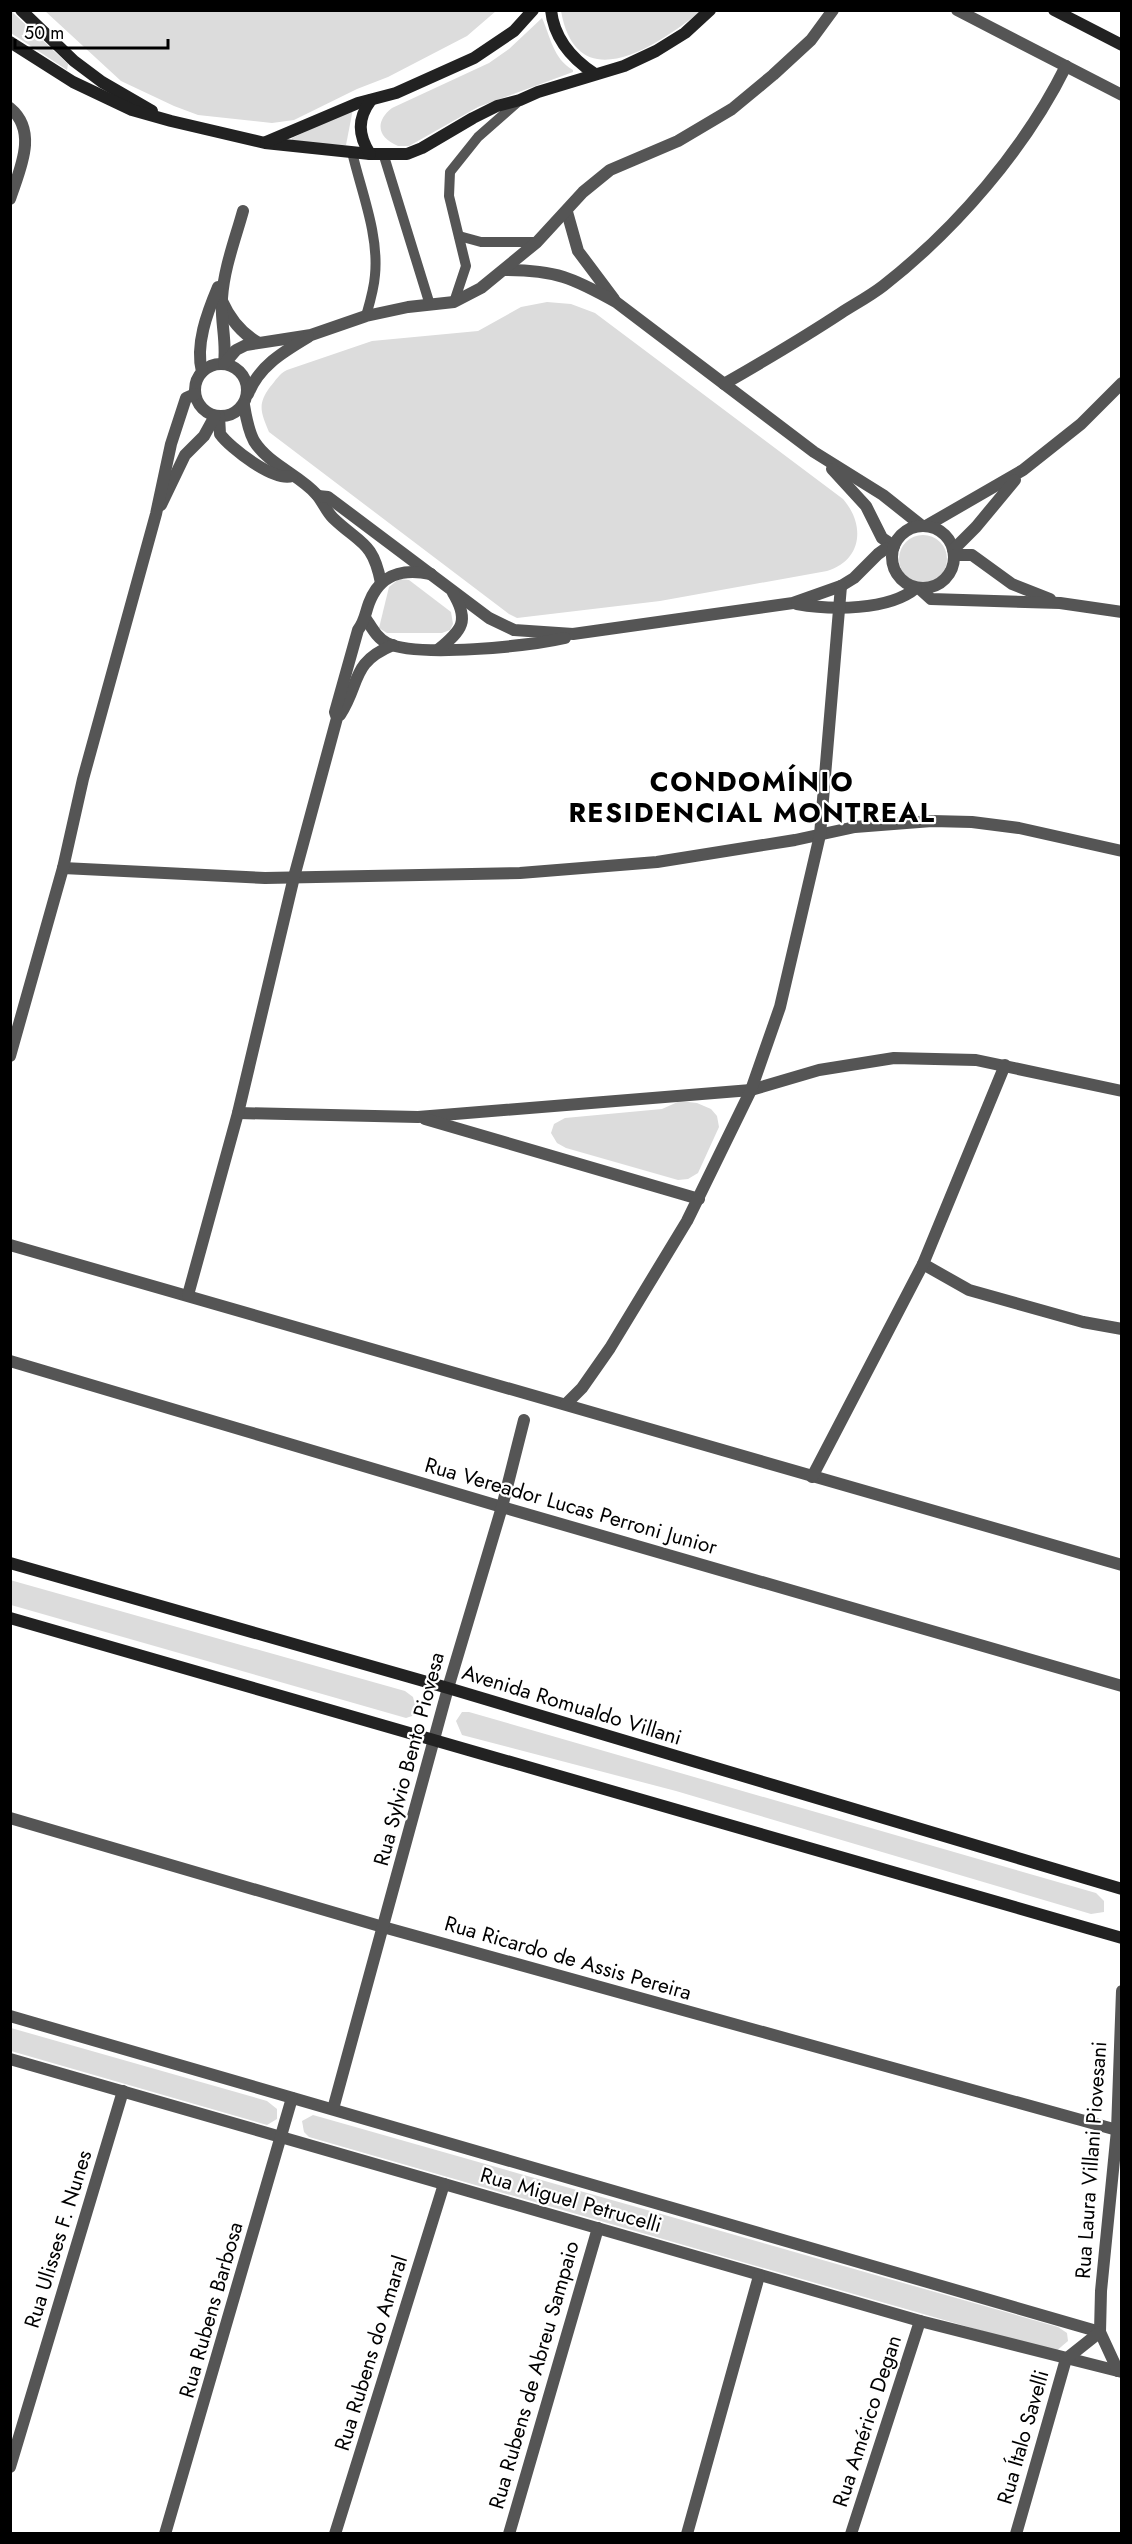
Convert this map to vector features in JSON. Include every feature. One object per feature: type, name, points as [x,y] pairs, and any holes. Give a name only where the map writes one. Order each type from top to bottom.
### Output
[{"type":"street","points":[[21,10],[74,61],[102,82],[171,122]]},
{"type":"street","points":[[265,143],[350,106],[396,93],[474,58],[514,31],[533,10]]},
{"type":"street","points":[[551,10],[554,30],[566,48],[579,64],[595,74]]},
{"type":"street","points":[[10,42],[73,81],[132,110],[171,122],[265,143],[377,154],[407,154],[497,106],[624,66],[656,51],[686,33],[711,10]]},
{"type":"street","points":[[224,364],[236,350],[257,342],[310,335],[366,316],[408,307],[454,302],[481,288],[537,242],[583,192],[610,170],[678,141],[732,109],[811,40],[833,10]]},
{"type":"street","points":[[957,10],[1122,95]]},
{"type":"street","points":[[1054,10],[1122,45]]},
{"type":"street","points":[[724,384],[883,286],[929,244],[959,216],[995,175],[1033,123],[1066,66]]},
{"type":"street","points":[[371,100],[362,117],[360,130],[362,141],[377,154]]},
{"type":"street","points":[[10,108],[23,123],[26,147],[10,199]]},
{"type":"street","points":[[202,372],[198,358],[203,332],[216,290],[224,275],[243,211]]},
{"type":"street","points":[[567,212],[579,251],[616,302]]},
{"type":"street","points":[[505,270],[555,273],[585,285],[616,302],[814,452],[883,495],[924,526],[943,534],[953,552]]},
{"type":"street","points":[[224,275],[221,323],[226,348],[224,364]]},
{"type":"street","points":[[222,298],[236,325],[257,342]]},
{"type":"street","points":[[310,335],[279,354],[261,371],[245,400],[233,414],[217,416],[202,408],[195,394],[202,372],[216,364],[224,364],[239,371],[248,386],[245,400],[250,434],[256,444],[266,456],[318,496],[334,520],[362,541],[371,551],[381,582]]},
{"type":"street","points":[[1122,383],[1081,424],[1023,470],[924,526],[905,532],[894,547],[892,558],[899,577],[931,599],[1060,603],[1122,612]]},
{"type":"street","points":[[10,1056],[63,868],[83,779],[156,514],[171,444],[186,398],[195,394]]},
{"type":"street","points":[[217,416],[220,434],[237,450],[271,473],[286,478],[292,476]]},
{"type":"street","points":[[156,514],[168,495],[185,455],[204,436],[217,416]]},
{"type":"street","points":[[814,452],[856,493],[870,512],[882,538],[894,547]]},
{"type":"street","points":[[793,603],[823,609],[839,609],[898,599],[918,588],[929,588],[945,580],[950,573],[953,552],[1023,470]]},
{"type":"street","points":[[318,496],[328,497],[504,627],[524,631],[573,634],[793,603],[841,586],[854,578],[878,554],[894,547]]},
{"type":"street","points":[[953,552],[972,555],[1012,584],[1060,603]]},
{"type":"street","points":[[337,718],[335,712],[358,630],[366,619],[373,594],[381,582],[400,572],[431,574]]},
{"type":"street","points":[[566,1404],[582,1388],[610,1348],[668,1255],[699,1199],[751,1090],[780,1007],[820,835],[841,586]]},
{"type":"street","points":[[439,649],[457,633],[462,622],[462,612],[451,590]]},
{"type":"street","points":[[366,619],[379,637],[393,645],[405,648],[456,650],[528,644],[565,638],[573,634]]},
{"type":"street","points":[[188,1295],[238,1113],[294,877],[337,718],[341,714],[364,663],[378,651],[393,645]]},
{"type":"street","points":[[63,868],[294,877],[532,873],[657,862],[855,827],[932,822],[972,822],[1019,828],[1122,851]]},
{"type":"street","points":[[238,1113],[418,1117],[751,1090],[819,1070],[894,1058],[964,1060],[1005,1065],[1122,1091]]},
{"type":"street","points":[[812,1477],[924,1264],[1005,1065]]},
{"type":"street","points":[[418,1117],[699,1199]]},
{"type":"street","points":[[10,1245],[1122,1565]]},
{"type":"street","points":[[924,1264],[969,1290],[1083,1322],[1122,1329]]},
{"type":"street","name":"Rua Vereador Lucas Perroni Junior","points":[[10,1361],[502,1507],[1122,1686]]},
{"type":"street","name":"Rua Sylvio Bento Piovesa","points":[[333,2109],[448,1688],[502,1507],[524,1420]]},
{"type":"street","name":"Avenida Romualdo Villani","points":[[10,1563],[448,1688],[1122,1889]]},
{"type":"street","points":[[10,1617],[1122,1938]]},
{"type":"street","name":"Rua Ricardo de Assis Pereira","points":[[10,1818],[383,1927],[1117,2130]]},
{"type":"street","name":"Rua Laura Villani Piovesani","points":[[1100,2332],[1101,2291],[1118,2167],[1117,2130],[1122,1991]]},
{"type":"street","name":"Rua Miguel Petrucelli","points":[[10,2016],[1100,2332]]},
{"type":"street","name":"Rua Miguel Petrucelli","points":[[10,2060],[759,2276],[920,2321],[1120,2372]]},
{"type":"street","name":"Rua Ulisses F. Nunes","points":[[10,2467],[123,2091]]},
{"type":"street","name":"Rua Rubens Barbosa","points":[[165,2534],[292,2098]]},
{"type":"street","name":"Rua Rubens do Amaral","points":[[335,2534],[444,2184]]},
{"type":"street","name":"Rua Rubens de Abreu Sampaio","points":[[509,2534],[598,2228]]},
{"type":"street","points":[[687,2534],[759,2276]]},
{"type":"street","name":"Rua Américo Degan","points":[[851,2534],[920,2321]]},
{"type":"street","points":[[1100,2332],[1120,2372]]},
{"type":"street","name":"Rua Ítalo Savelli","points":[[1016,2534],[1066,2359],[1100,2332]]},
{"type":"lane","points":[[454,302],[466,266],[449,196],[450,172],[478,137],[520,100]]},
{"type":"lane","points":[[352,152],[374,240],[376,259],[373,290],[366,316]]},
{"type":"lane","points":[[377,154],[430,305]]},
{"type":"lane","points":[[459,236],[481,242],[537,242]]},
{"type":"shaded area","points":[[11,11],[68,64],[67,70],[11,33]]},
{"type":"shaded area","points":[[45,11],[496,11],[467,36],[388,77],[357,89],[294,120],[272,123],[198,115],[121,81]]},
{"type":"shaded area","points":[[561,11],[701,11],[642,50],[621,57],[601,60],[584,54],[570,38]]},
{"type":"shaded area","points":[[542,18],[561,60],[573,72],[478,107],[409,146],[398,146],[386,139],[381,124],[386,113],[392,108],[489,63],[509,49]]},
{"type":"shaded area","points":[[353,109],[346,145],[291,143],[292,138]]},
{"type":"shaded area","points":[[547,302],[571,304],[595,313],[843,499],[855,519],[857,530],[854,550],[848,559],[827,571],[660,601],[517,618],[269,432],[262,414],[263,399],[270,387],[287,370],[372,341],[478,331],[521,307]]},
{"type":"shaded area","points":[[923,535],[940,542],[947,559],[940,576],[923,583],[906,576],[899,559],[906,542]]},
{"type":"shaded area","points":[[399,579],[409,580],[451,612],[453,624],[450,630],[442,633],[387,633],[379,628],[389,587]]},
{"type":"shaded area","points":[[680,1101],[697,1103],[711,1109],[717,1116],[719,1127],[698,1173],[688,1179],[678,1180],[566,1148],[557,1143],[551,1133],[554,1124],[565,1118],[662,1109]]},
{"type":"shaded area","points":[[10,1580],[405,1691],[413,1697],[416,1709],[412,1716],[406,1718],[11,1605]]},
{"type":"shaded area","points":[[462,1712],[469,1712],[1096,1893],[1104,1901],[1104,1912],[1091,1914],[676,1791],[462,1735],[456,1721]]},
{"type":"shaded area","points":[[11,2028],[267,2101],[277,2109],[277,2119],[267,2125],[11,2051]]},
{"type":"shaded area","points":[[313,2115],[1058,2327],[1067,2333],[1068,2341],[1055,2352],[309,2137],[304,2132],[302,2121]]},
{"type":"district","name":"CONDOMÍNIO RESIDENCIAL MONTREAL","points":[[752,798]]}]
